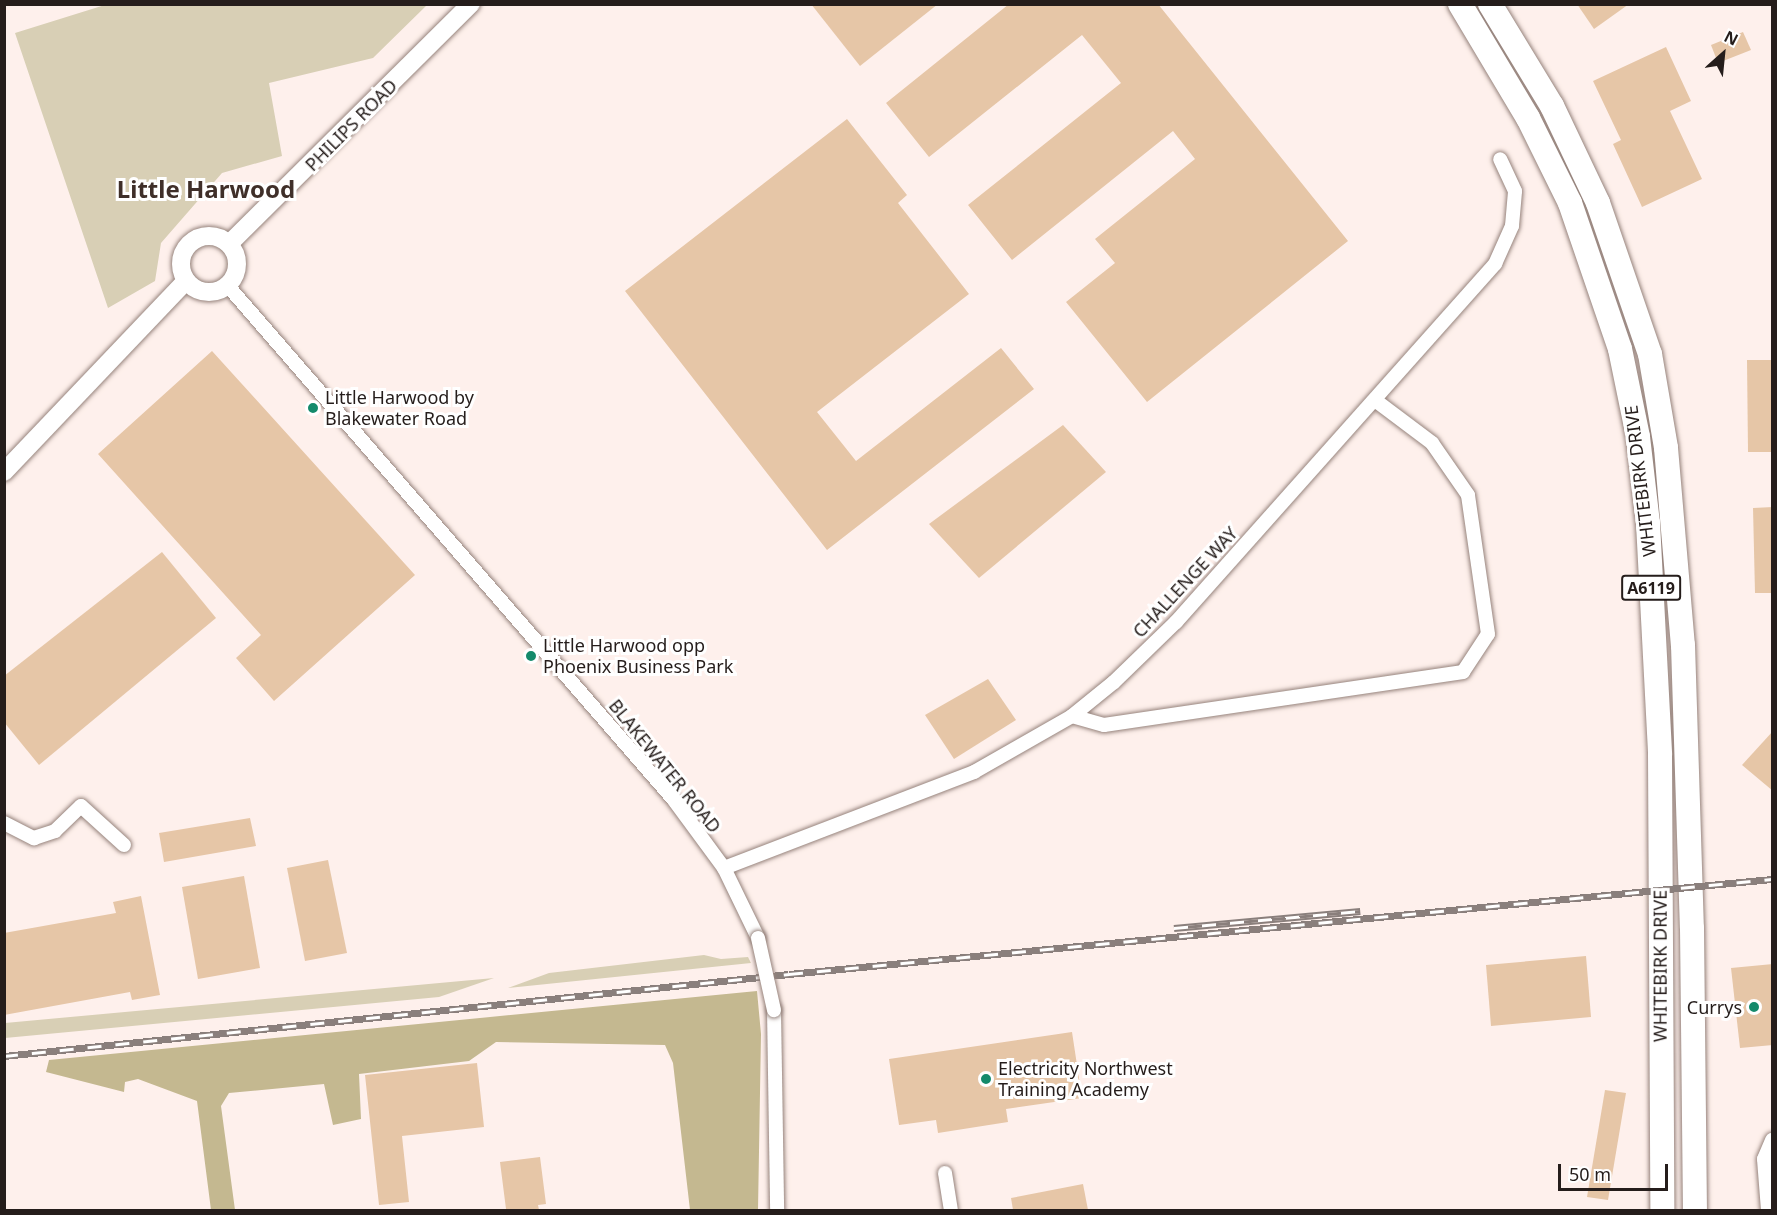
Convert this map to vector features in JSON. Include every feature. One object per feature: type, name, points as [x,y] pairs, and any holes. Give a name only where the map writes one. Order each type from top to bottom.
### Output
[{"type":"highway","name":"WHITEBIRK DRIVE","points":[[1460,4],[1528,118],[1570,203],[1620,349],[1638,437],[1648,523],[1660,755],[1662,1210]]},
{"type":"highway","name":"WHITEBIRK DRIVE","points":[[1490,4],[1552,106],[1598,203],[1650,354],[1666,448],[1683,645],[1692,928],[1695,1210]]},
{"type":"street","name":"PHILIPS ROAD","points":[[229,244],[471,4]]},
{"type":"street","name":"CHALLENGE WAY","points":[[724,868],[974,772],[1072,716],[1176,622],[1495,264],[1512,226],[1515,191],[1500,159]]},
{"type":"street","points":[[208,235],[229,244],[238,264],[228,286],[207,292],[186,281],[182,257],[193,241],[208,235]]},
{"type":"street","points":[[4,472],[186,281]]},
{"type":"street","name":"BLAKEWATER ROAD","points":[[228,286],[674,800],[724,868],[758,938],[774,1010],[777,1210]]},
{"type":"street","points":[[1072,716],[1104,725],[1463,672],[1488,634],[1468,495],[1432,443],[1375,400]]},
{"type":"street","points":[[4,823],[34,837],[55,831],[81,806],[124,845]]},
{"type":"street","points":[[1768,1210],[1764,1159],[1773,1140]]},
{"type":"street","points":[[945,1173],[951,1210]]},
{"type":"shaded area","points":[[108,4],[427,5],[373,58],[269,83],[282,156],[222,173],[161,243],[155,281],[108,308],[15,33]]},
{"type":"shaded area","points":[[704,955],[721,959],[748,957],[751,963],[508,988],[549,973]]},
{"type":"shaded area","points":[[494,978],[439,997],[5,1038],[5,1023]]},
{"type":"shaded area","points":[[757,991],[761,1034],[758,1210],[690,1210],[673,1063],[665,1045],[496,1042],[469,1061],[359,1074],[361,1119],[333,1125],[324,1084],[229,1093],[221,1106],[235,1210],[211,1210],[197,1101],[138,1079],[125,1082],[124,1092],[46,1072],[49,1060]]},
{"type":"building","points":[[811,4],[938,4],[860,66]]},
{"type":"building","points":[[1009,4],[1158,4],[1348,241],[1147,402],[1066,302],[1115,263],[1095,239],[1195,159],[1173,131],[1012,260],[968,205],[1121,83],[1082,35],[929,157],[886,103]]},
{"type":"building","points":[[1577,4],[1629,4],[1594,29]]},
{"type":"building","points":[[1743,32],[1751,50],[1718,63],[1711,45]]},
{"type":"building","points":[[1666,47],[1691,101],[1670,111],[1702,179],[1642,207],[1613,144],[1621,140],[1593,81]]},
{"type":"building","points":[[847,119],[907,195],[898,203],[969,294],[817,412],[856,461],[1001,348],[1034,389],[827,550],[625,291]]},
{"type":"building","points":[[212,351],[415,575],[274,701],[236,658],[261,635],[98,454]]},
{"type":"building","points":[[1747,360],[1773,360],[1773,452],[1748,452]]},
{"type":"building","points":[[1063,425],[1106,472],[979,578],[929,524]]},
{"type":"building","points":[[1773,507],[1773,593],[1755,593],[1753,508]]},
{"type":"building","points":[[162,552],[216,618],[39,765],[4,722],[4,676]]},
{"type":"building","points":[[988,679],[1016,720],[954,759],[925,715]]},
{"type":"building","points":[[1773,731],[1773,791],[1742,765]]},
{"type":"building","points":[[250,818],[256,846],[164,862],[159,833]]},
{"type":"building","points":[[328,860],[347,953],[305,961],[287,868]]},
{"type":"building","points":[[244,876],[260,968],[198,979],[182,887]]},
{"type":"building","points":[[141,896],[160,995],[132,1000],[130,992],[4,1015],[4,933],[116,913],[113,902]]},
{"type":"building","points":[[1586,956],[1591,1017],[1491,1026],[1486,965]]},
{"type":"building","name":"Currys","points":[[1773,964],[1773,1045],[1740,1048],[1731,968]]},
{"type":"building","name":"Electricity Northwest Training Academy","points":[[1072,1032],[1082,1098],[1006,1109],[1008,1122],[938,1133],[936,1120],[899,1125],[889,1059]]},
{"type":"building","points":[[477,1063],[484,1127],[402,1136],[409,1202],[379,1205],[365,1075]]},
{"type":"building","points":[[1605,1090],[1626,1093],[1608,1200],[1587,1197]]},
{"type":"building","points":[[540,1157],[546,1204],[538,1205],[539,1210],[506,1209],[500,1162]]},
{"type":"building","points":[[1083,1184],[1088,1210],[1013,1210],[1011,1198]]},
{"type":"railway","points":[[4,1056],[789,974],[1772,879]]},
{"type":"railway","points":[[1174,928],[1360,911]]},
{"type":"place","name":"Little Harwood by Blakewater Road","points":[[313,408]]},
{"type":"place","name":"Little Harwood opp Phoenix Business Park","points":[[531,656]]},
{"type":"place","name":"Currys","points":[[1754,1007]]},
{"type":"place","name":"Electricity Northwest Training Academy","points":[[986,1079]]},
{"type":"district","name":"Little Harwood","points":[[206,189]]}]
